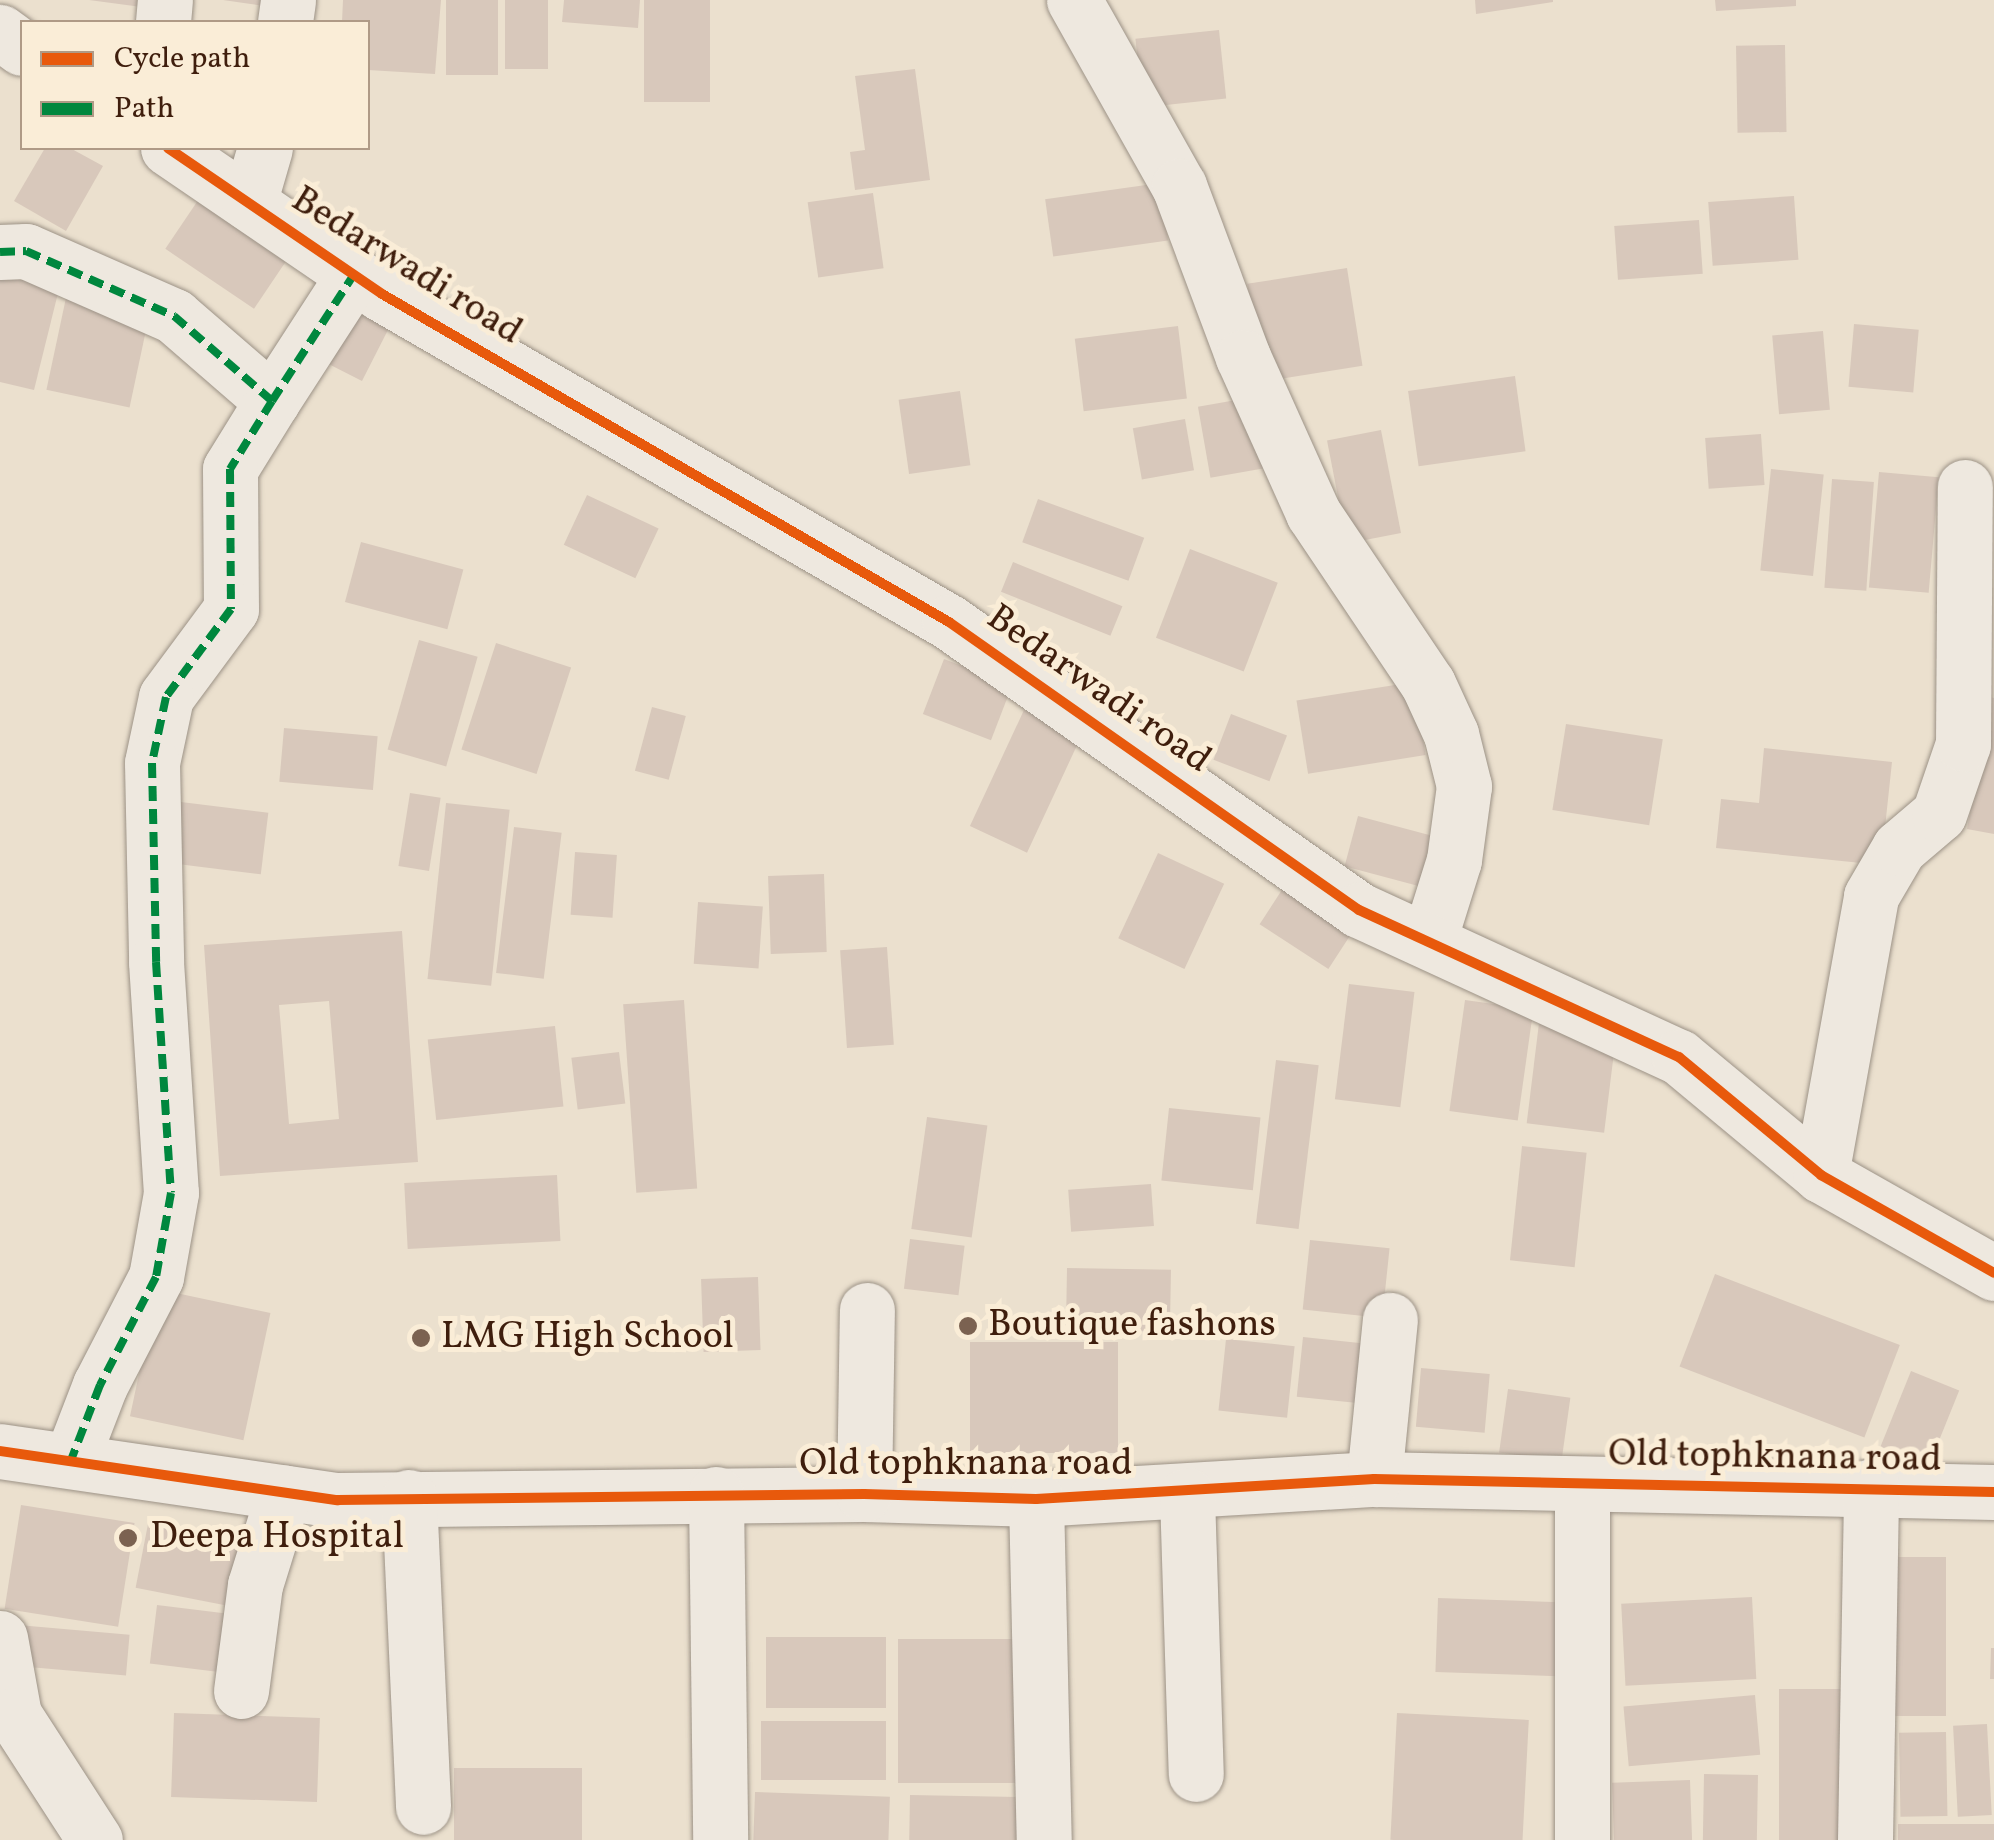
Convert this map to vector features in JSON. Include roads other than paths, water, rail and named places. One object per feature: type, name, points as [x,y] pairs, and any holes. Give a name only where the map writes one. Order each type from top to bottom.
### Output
[{"type":"street","points":[[1074,0],[1179,186],[1243,356],[1314,513],[1428,684],[1451,734],[1464,786],[1454,860],[1428,940]]},
{"type":"street","name":"Bedarwadi road","points":[[171,150],[353,276],[949,622],[1359,910],[1678,1057],[1821,1175],[1994,1273]]},
{"type":"street","points":[[248,202],[264,150]]},
{"type":"street","points":[[0,252],[26,250],[174,316],[272,401]]},
{"type":"street","points":[[72,1460],[100,1386],[156,1277],[171,1193],[156,962],[152,763],[166,697],[232,609],[230,468],[353,276]]},
{"type":"street","points":[[1821,1175],[1872,896],[1899,848],[1939,814],[1963,744],[1966,487]]},
{"type":"street","points":[[864,1494],[867,1310]]},
{"type":"street","points":[[1374,1480],[1390,1320]]},
{"type":"street","name":"Old tophknana road","points":[[1,1464],[72,1460],[336,1500],[716,1494],[1036,1499],[1188,1494],[1374,1480],[1582,1486],[1871,1486],[1994,1492]]},
{"type":"street","points":[[1582,1486],[1582,1840]]},
{"type":"street","points":[[1865,1840],[1871,1486]]},
{"type":"street","points":[[241,1691],[255,1586],[284,1492]]},
{"type":"street","points":[[716,1494],[720,1840]]},
{"type":"street","points":[[1188,1494],[1196,1774]]},
{"type":"street","points":[[409,1497],[423,1808]]},
{"type":"street","points":[[1036,1499],[1044,1840]]},
{"type":"street","points":[[0,1638],[14,1715],[95,1840]]},
{"type":"place","name":"Boutique fashons","points":[[968,1326]]},
{"type":"place","name":"LMG High School","points":[[421,1338]]},
{"type":"place","name":"Deepa Hospital","points":[[128,1538]]}]
